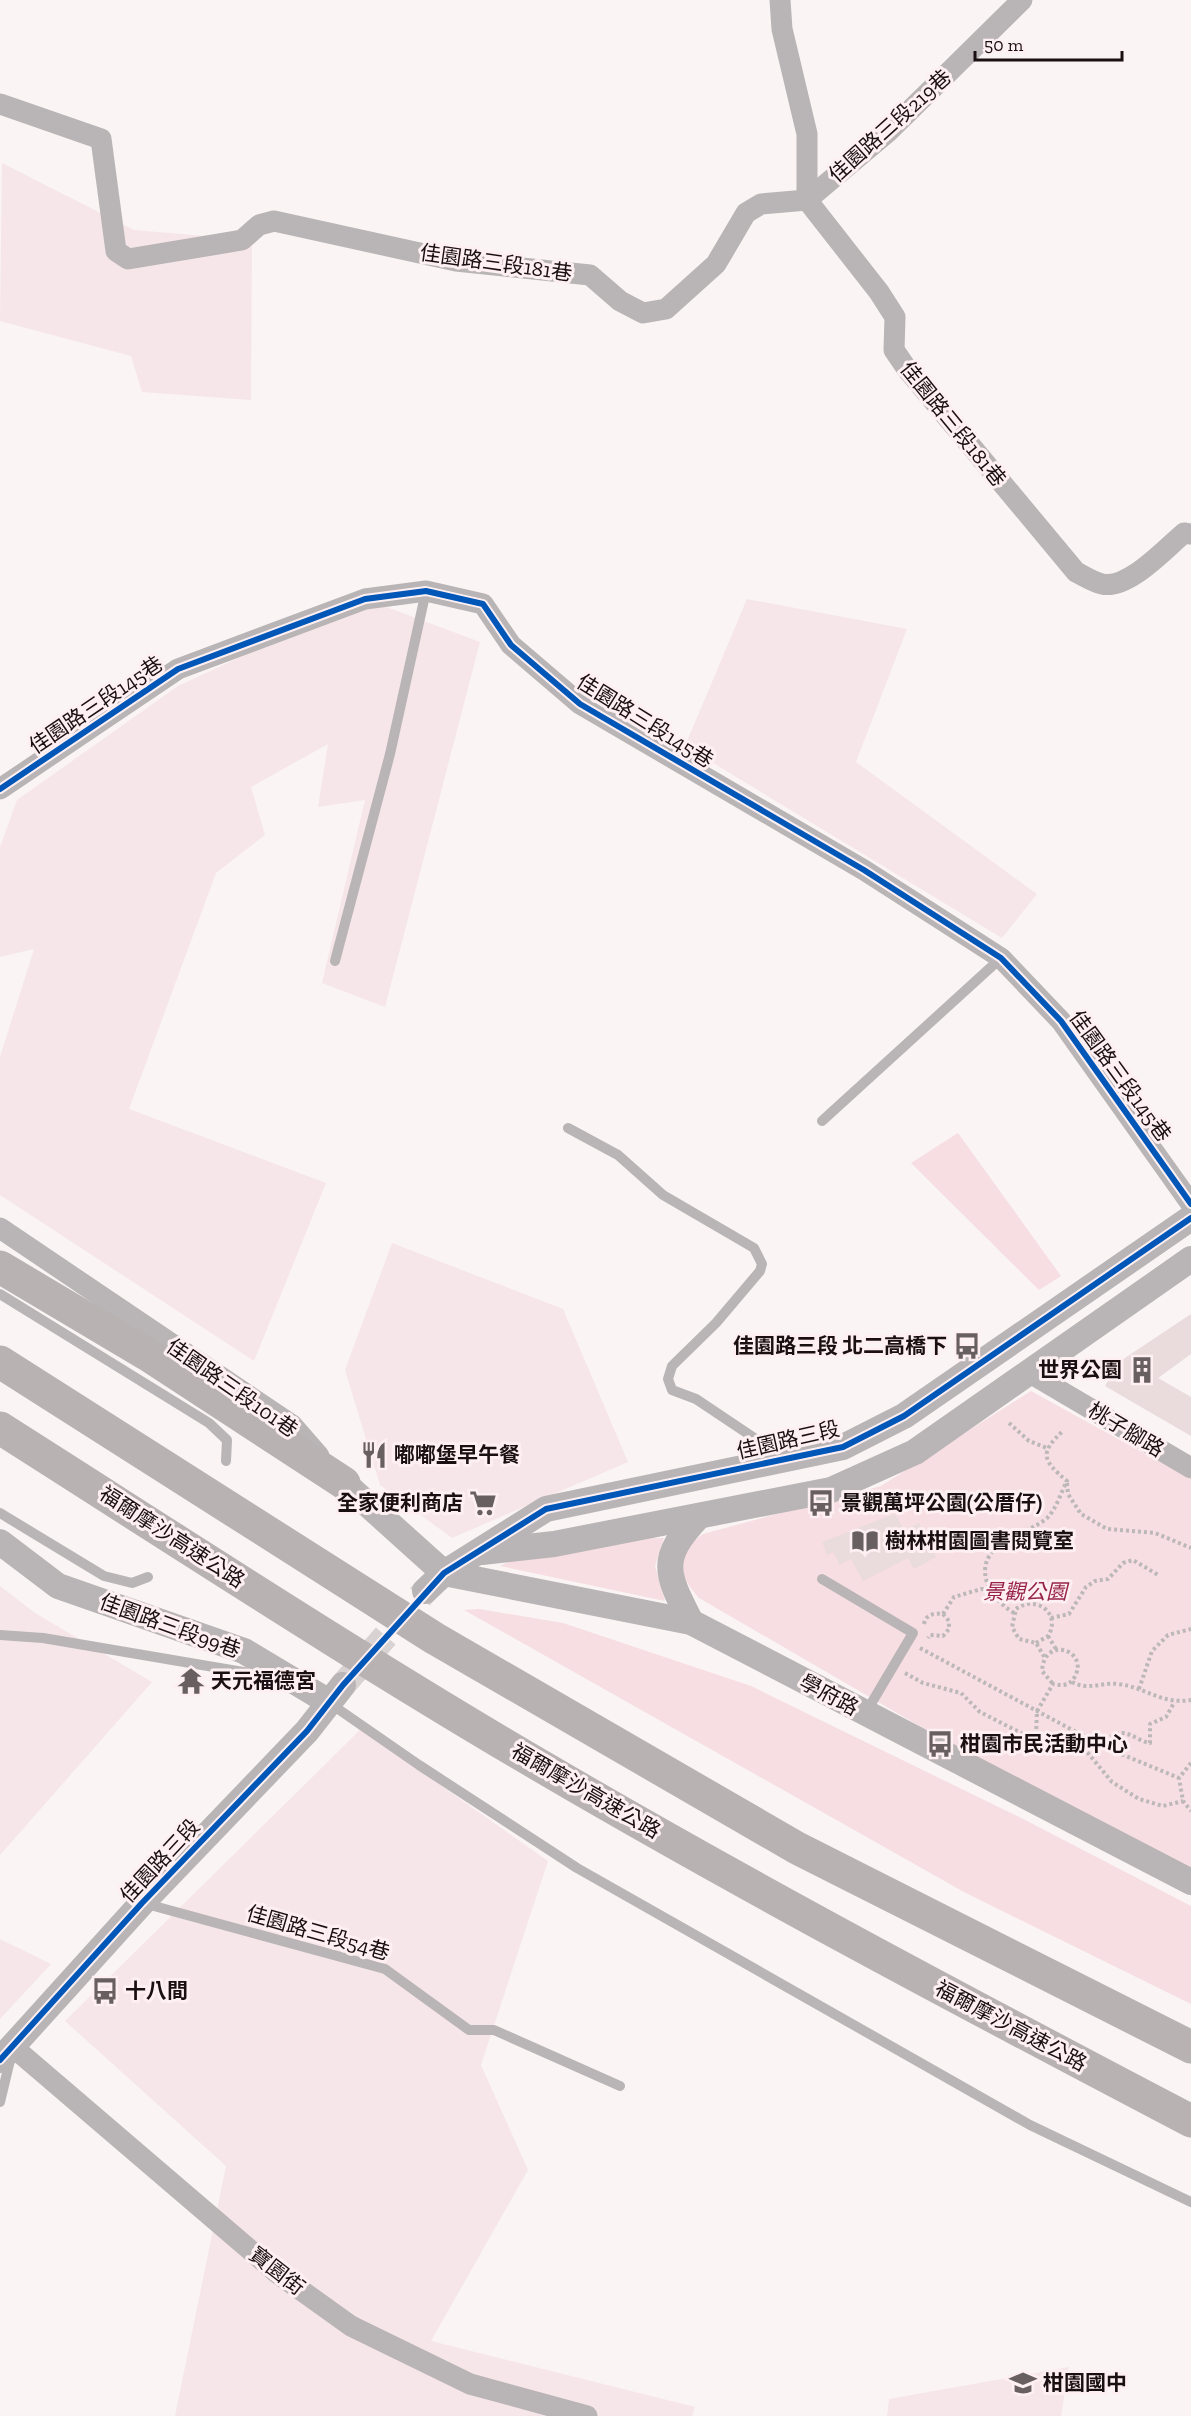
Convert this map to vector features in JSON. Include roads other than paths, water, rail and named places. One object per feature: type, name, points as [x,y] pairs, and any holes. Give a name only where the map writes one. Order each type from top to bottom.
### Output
[{"type":"highway","points":[[0,1266],[46,1296],[148,1355],[344,1483]]},
{"type":"highway","points":[[0,1347],[150,1456]]},
{"type":"highway","points":[[0,1362],[434,1638],[798,1848],[1191,2047]]},
{"type":"highway","name":"福爾摩沙高速公路","points":[[0,1428],[335,1641],[543,1768],[764,1894],[1191,2121]]},
{"type":"street","points":[[780,0],[782,29],[807,134],[807,200]]},
{"type":"street","name":"佳園路三段219巷","points":[[807,200],[888,132],[1022,0]]},
{"type":"street","name":"佳園路三段181巷","points":[[0,104],[101,139],[116,251],[128,259],[242,240],[259,225],[274,221],[456,261],[590,275],[620,301],[643,313],[666,309],[716,264],[746,213],[753,208],[761,204],[807,200],[890,309],[895,318],[894,350],[907,369],[1076,572],[1102,584],[1115,584],[1130,578],[1184,534],[1191,534]]},
{"type":"street","name":"佳園路三段145巷","points":[[0,789],[178,669],[365,598],[426,591],[483,604],[512,645],[580,704],[864,870],[1001,958],[1061,1021],[1191,1204]]},
{"type":"street","name":"佳園路三段","points":[[425,1591],[444,1573],[546,1509],[843,1447],[904,1416],[1191,1218]]},
{"type":"street","name":"佳園路三段101巷","points":[[0,1228],[292,1425],[344,1483],[444,1573]]},
{"type":"street","name":"佳園路三段","points":[[475,1552],[554,1544],[831,1490],[915,1452],[1191,1259]]},
{"type":"street","name":"桃子腳路","points":[[1030,1373],[1191,1468]]},
{"type":"street","points":[[691,1622],[671,1582],[671,1556],[679,1537],[699,1516]]},
{"type":"street","name":"佳園路三段99巷","points":[[0,1542],[58,1586],[244,1651],[336,1694]]},
{"type":"street","name":"學府路","points":[[444,1573],[691,1622],[1191,1882]]},
{"type":"street","name":"佳園路三段","points":[[6,2054],[142,1903],[307,1731],[336,1694]]},
{"type":"street","name":"寶園街","points":[[6,2054],[277,2273],[351,2326],[470,2384],[587,2416]]},
{"type":"lane","points":[[335,961],[390,754],[426,591]]},
{"type":"lane","points":[[822,1122],[1001,958]]},
{"type":"lane","points":[[568,1128],[618,1155],[663,1195],[754,1248],[762,1264],[760,1271],[716,1323],[672,1366],[668,1379],[672,1390],[696,1399],[785,1459]]},
{"type":"lane","points":[[0,1294],[209,1423],[227,1440],[226,1461]]},
{"type":"lane","points":[[0,1513],[104,1576],[132,1583],[148,1577]]},
{"type":"lane","points":[[822,1579],[913,1633],[865,1714]]},
{"type":"lane","name":"佳園路三段99巷","points":[[0,1635],[43,1638],[249,1673],[336,1694]]},
{"type":"lane","points":[[336,1694],[419,1765],[577,1868],[1030,2125],[1191,2202]]},
{"type":"lane","name":"佳園路三段54巷","points":[[142,1903],[385,1969],[469,2030],[494,2030],[620,2086]]},
{"type":"lane","points":[[0,2102],[6,2054]]},
{"type":"tunnel","points":[[343,1685],[425,1591]]},
{"type":"place","name":"佳園路三段 北二高橋下","points":[[967,1346]]},
{"type":"place","name":"世界公園","points":[[1142,1370]]},
{"type":"place","name":"嘟嘟堡早午餐","points":[[374,1455]]},
{"type":"place","name":"全家便利商店","points":[[483,1503]]},
{"type":"place","name":"景觀萬坪公園(公厝仔)","points":[[821,1503]]},
{"type":"place","name":"樹林柑園圖書閱覽室","points":[[865,1541]]},
{"type":"place","name":"天元福德宮","points":[[191,1681]]},
{"type":"place","name":"柑園市民活動中心","points":[[940,1744]]},
{"type":"place","name":"十八間","points":[[105,1991]]},
{"type":"place","name":"柑園國中","points":[[1023,2383]]},
{"type":"park label","name":"景觀公園","points":[[1025,1592]]}]
